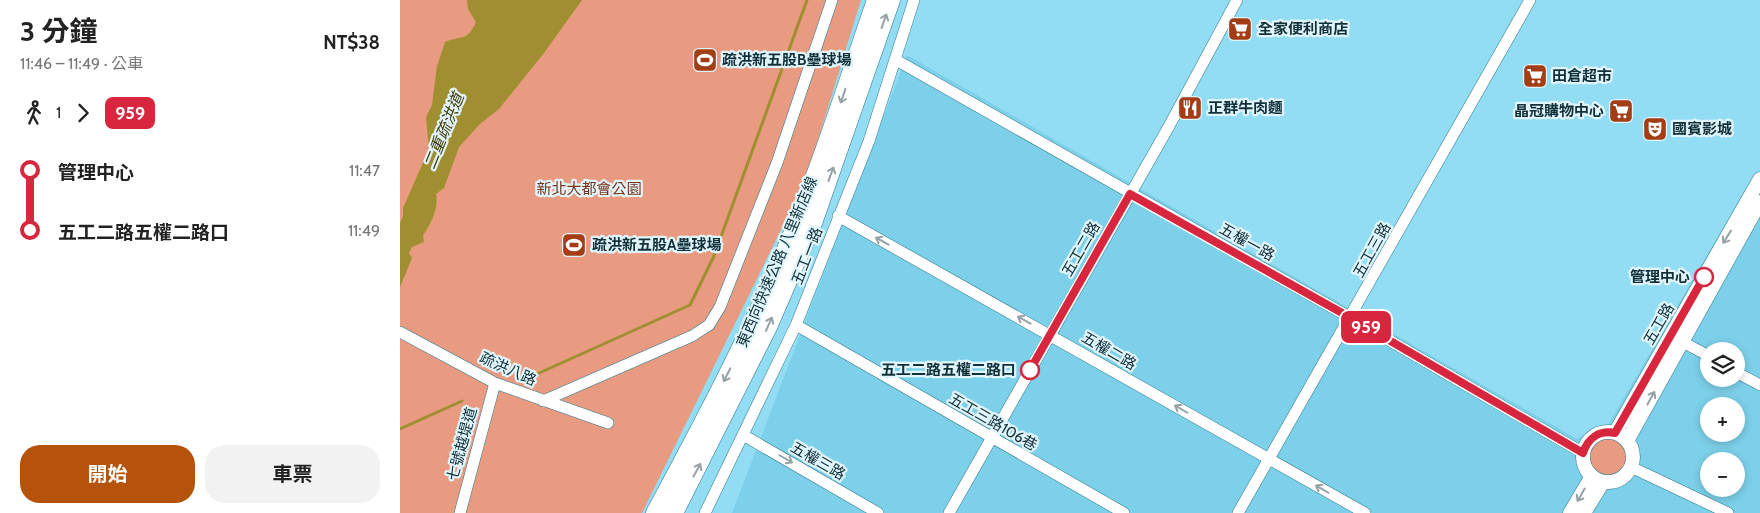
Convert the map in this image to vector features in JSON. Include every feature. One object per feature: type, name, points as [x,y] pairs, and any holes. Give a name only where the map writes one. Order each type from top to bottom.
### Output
[{"type":"highway","name":"東西向快速公路 八里新店線","points":[[655,513],[744,339],[786,249],[826,144],[876,0]]},
{"type":"highway","name":"東西向快速公路 八里新店線","points":[[674,513],[768,327],[813,223],[891,0]]},
{"type":"street","points":[[543,401],[692,336],[710,325],[720,307],[777,163],[832,0]]},
{"type":"street","name":"五工一路","points":[[705,513],[796,326],[869,141],[914,0]]},
{"type":"street","name":"五工二路","points":[[949,513],[1130,194],[1237,0]]},
{"type":"street","name":"五工三路","points":[[1238,513],[1351,318],[1530,0]]},
{"type":"street","name":"五權一路","points":[[896,60],[1351,318],[1583,453]]},
{"type":"street","name":"五工路","points":[[1627,441],[1676,339],[1760,179]]},
{"type":"street","name":"五工路","points":[[1615,433],[1676,339],[1760,202]]},
{"type":"street","name":"五權二路","points":[[838,216],[1365,513]]},
{"type":"street","name":"五工三路106巷","points":[[796,326],[991,439],[1124,513]]},
{"type":"street","name":"疏洪八路","points":[[400,332],[495,383],[608,423]]},
{"type":"street","points":[[1676,339],[1700,351]]},
{"type":"street","points":[[1745,377],[1760,385]]},
{"type":"street","name":"七號越堤道","points":[[460,513],[495,383]]},
{"type":"street","points":[[1605,432],[1615,433],[1627,441],[1633,456],[1631,467],[1622,478],[1616,481],[1597,479],[1585,468],[1583,453],[1593,437],[1605,432]]},
{"type":"street","name":"五權三路","points":[[744,435],[878,513]]},
{"type":"street","points":[[1631,467],[1728,513]]},
{"type":"street","points":[[1570,513],[1597,479]]},
{"type":"street","points":[[1584,513],[1597,479]]},
{"type":"shaded area","points":[[907,55],[1577,439],[1595,426],[1608,425],[1742,195],[1760,215],[1760,513],[732,513]]},
{"type":"green space","name":"新北大都會公園","points":[[400,0],[861,0],[806,179],[642,513],[400,513]]},
{"type":"green space","points":[[1608,439],[1615,440],[1621,444],[1625,450],[1625,464],[1621,470],[1615,474],[1608,475],[1601,474],[1595,470],[1591,464],[1590,457],[1591,450],[1595,444],[1601,440]]},
{"type":"water","points":[[467,0],[582,0],[544,53],[499,109],[480,124],[459,147],[444,188],[436,194],[435,210],[429,226],[423,235],[424,242],[412,247],[409,253],[412,258],[400,287],[400,223],[403,216],[403,208],[429,149],[426,117],[432,105],[437,66],[445,42],[464,37],[470,33],[476,22],[468,9]]},
{"type":"waterway","points":[[537,374],[690,305],[714,256],[807,0]]},
{"type":"waterway","name":"二重疏洪道","points":[[400,429],[462,401]]},
{"type":"bus line","name":"959","points":[[1030,370],[1130,194],[1351,318],[1583,453],[1588,441],[1593,437],[1605,432],[1615,433],[1704,277]]},
{"type":"place","name":"全家便利商店","points":[[1240,29]]},
{"type":"place","name":"疏洪新五股B壘球場","points":[[705,60]]},
{"type":"place","name":"田倉超市","points":[[1535,76]]},
{"type":"place","name":"正群牛肉麵","points":[[1190,108]]},
{"type":"place","name":"晶冠購物中心","points":[[1621,111]]},
{"type":"place","name":"國賓影城","points":[[1655,129]]},
{"type":"place","name":"疏洪新五股A壘球場","points":[[574,245]]},
{"type":"place","name":"管理中心","points":[[1704,277]]},
{"type":"place","name":"五工二路五權二路口","points":[[1030,370]]}]
